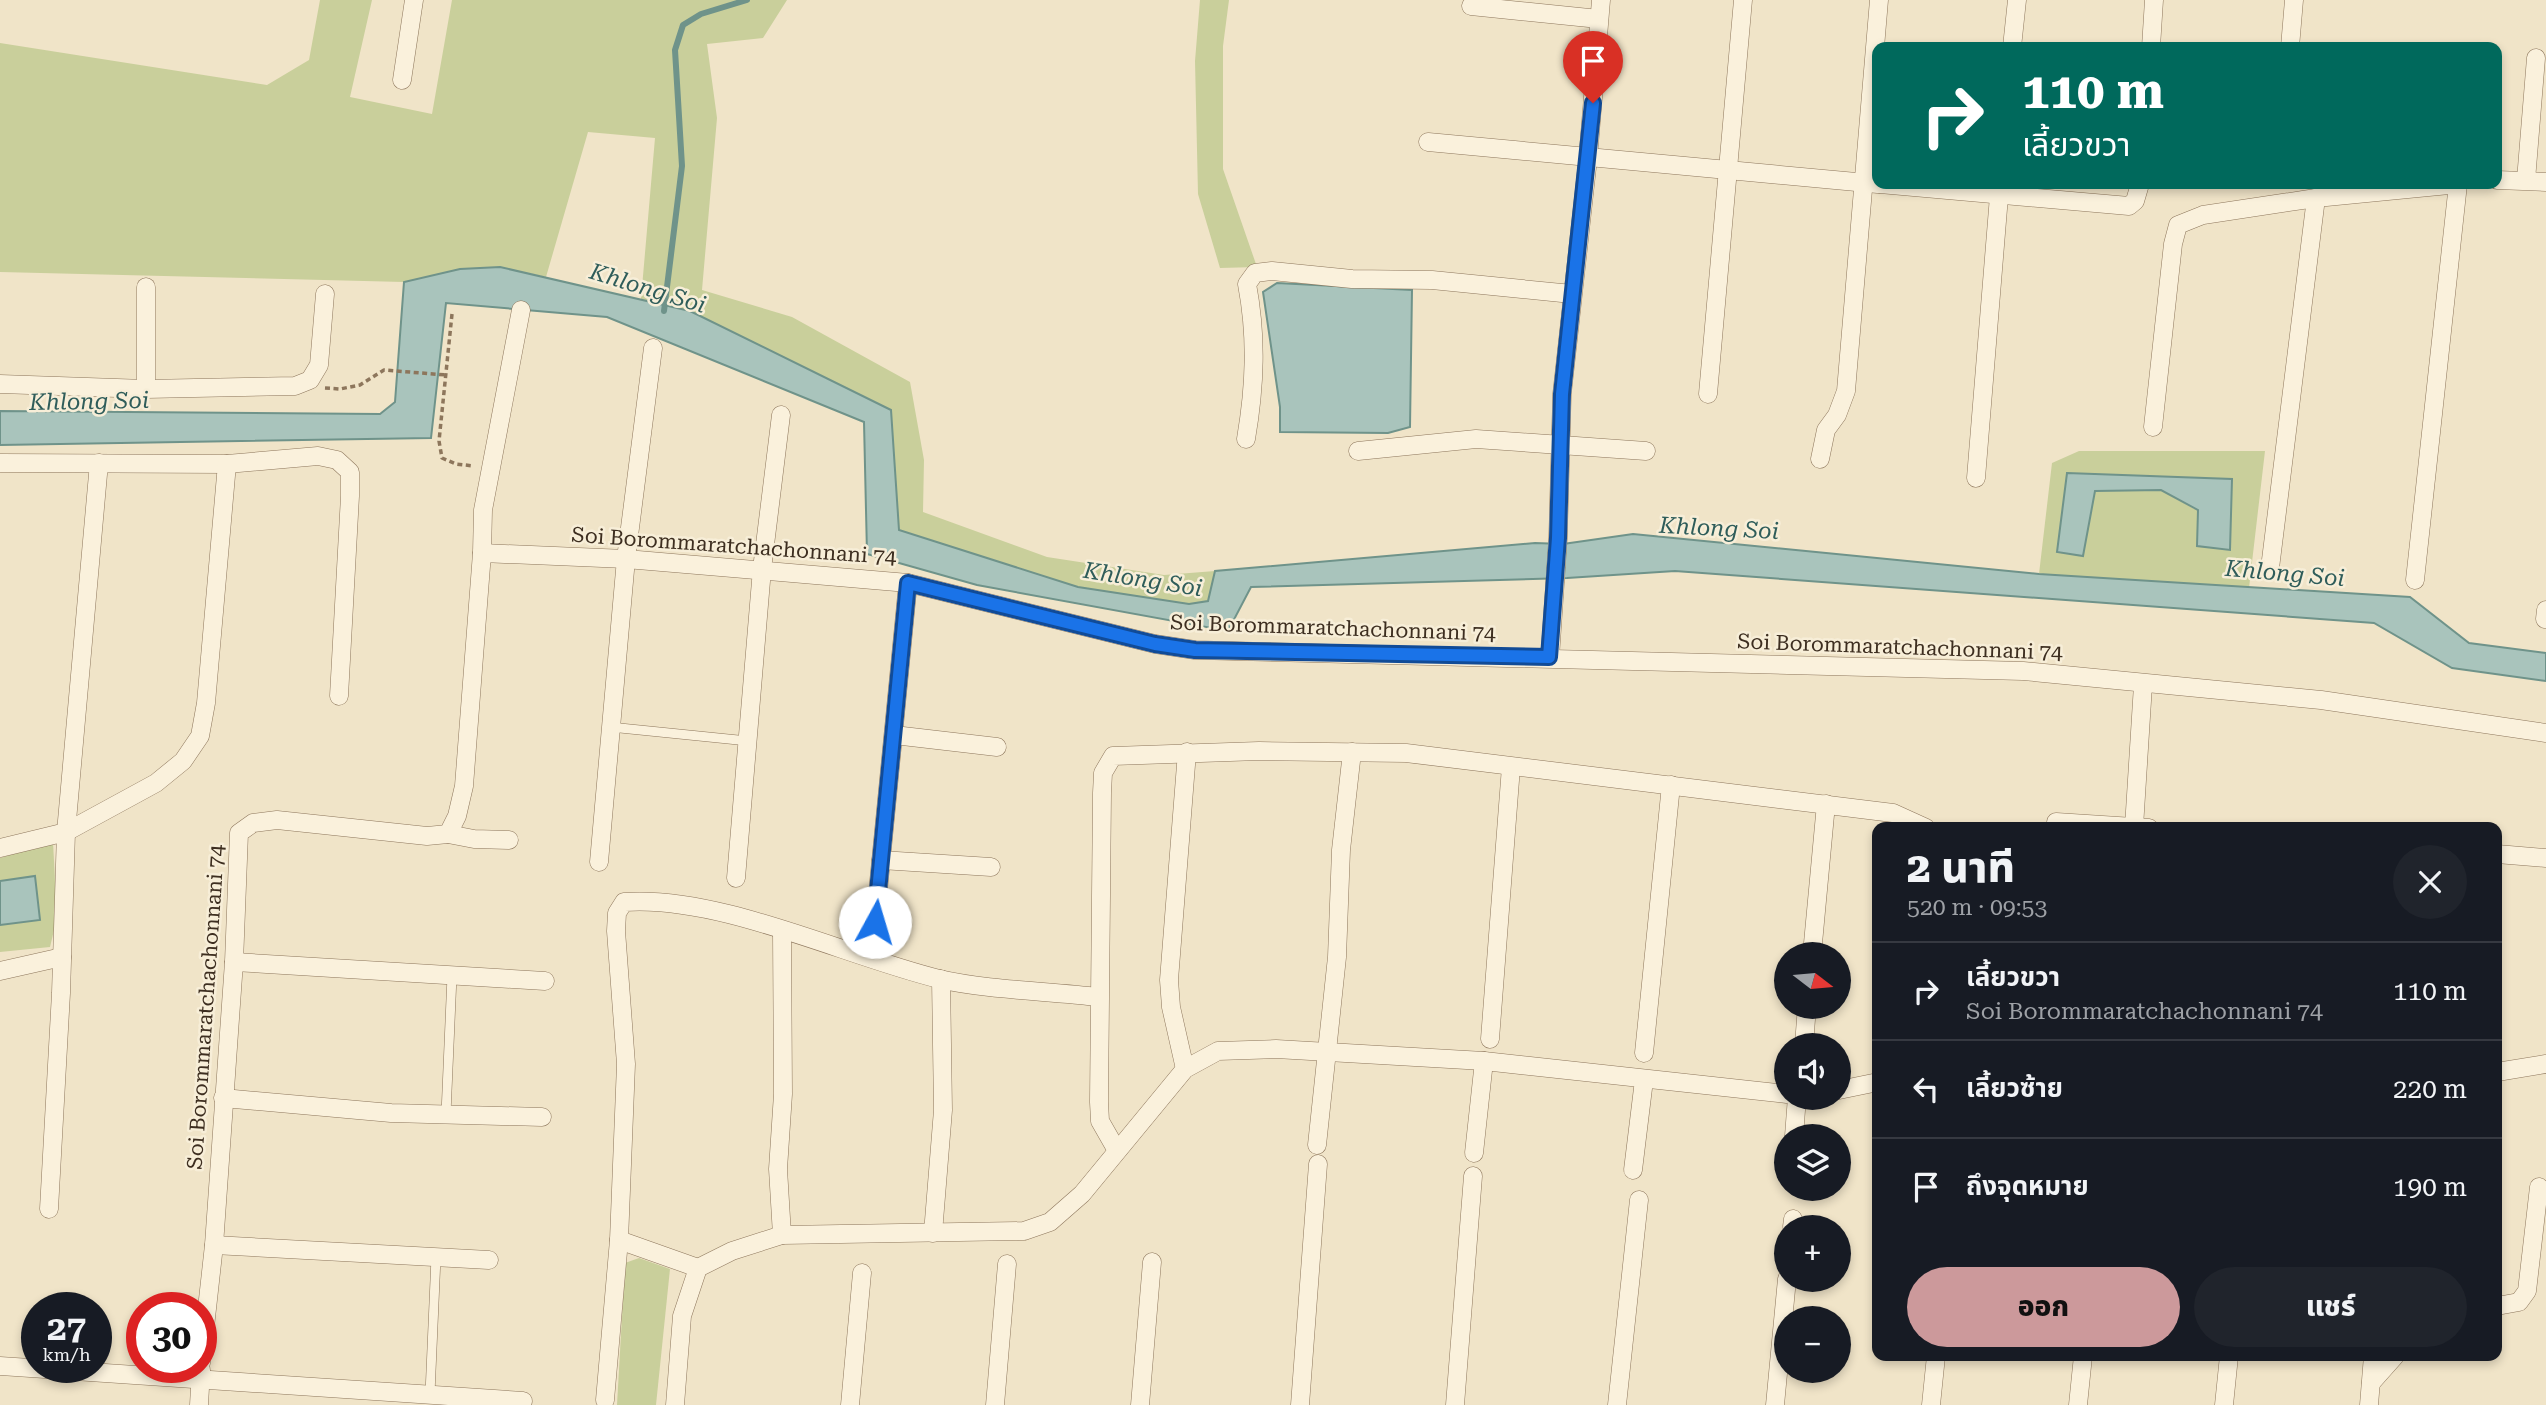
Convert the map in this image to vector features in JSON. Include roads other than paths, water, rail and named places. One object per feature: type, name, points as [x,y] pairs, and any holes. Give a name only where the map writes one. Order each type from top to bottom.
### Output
[{"type":"street","points":[[402,80],[414,0]]},
{"type":"street","points":[[1549,657],[1558,538],[1562,394],[1588,158],[1601,0]]},
{"type":"street","points":[[1708,394],[1743,0]]},
{"type":"street","points":[[1878,42],[1879,0]]},
{"type":"street","points":[[2013,42],[2017,0]]},
{"type":"street","points":[[2151,42],[2154,0]]},
{"type":"street","points":[[2290,42],[2294,0]]},
{"type":"street","points":[[1471,5],[1599,19]]},
{"type":"street","points":[[2526,180],[2536,58]]},
{"type":"street","points":[[1428,142],[1872,183]]},
{"type":"street","points":[[2502,180],[2546,182]]},
{"type":"street","points":[[1820,459],[1826,430],[1837,415],[1846,391],[1873,189]]},
{"type":"street","points":[[1976,478],[1999,189],[2129,206],[2138,189]]},
{"type":"street","points":[[2153,427],[2173,244],[2178,225],[2203,215],[2316,198],[2408,189]]},
{"type":"street","points":[[2415,580],[2458,189]]},
{"type":"street","points":[[2270,568],[2316,198]]},
{"type":"street","points":[[1246,439],[1254,393],[1256,351],[1247,284],[1255,273],[1272,271],[1352,279],[1432,280],[1572,294]]},
{"type":"street","points":[[146,288],[146,389]]},
{"type":"street","points":[[0,384],[146,389],[295,386],[310,380],[319,366],[325,294]]},
{"type":"street","points":[[509,840],[474,839],[447,834],[457,816],[464,786],[483,510],[521,310]]},
{"type":"street","points":[[599,862],[626,559],[653,348]]},
{"type":"street","points":[[736,878],[762,569],[781,415]]},
{"type":"street","points":[[1358,450],[1476,439],[1646,451]]},
{"type":"street","points":[[0,463],[227,464],[318,456],[337,460],[349,472],[339,696]]},
{"type":"street","points":[[49,1209],[62,957],[65,832],[99,463]]},
{"type":"street","points":[[0,848],[65,832],[156,783],[183,761],[200,736],[206,703],[227,464]]},
{"type":"street","name":"Soi Borommaratchachonnani 74","points":[[482,553],[626,559],[908,583],[1155,644],[1195,650],[1996,670],[2321,700],[2546,733]]},
{"type":"street","points":[[875,922],[908,583]]},
{"type":"street","points":[[2141,822],[2143,685]]},
{"type":"street","points":[[894,735],[997,747]]},
{"type":"street","points":[[1185,1069],[1171,1007],[1169,980],[1187,752]]},
{"type":"street","points":[[1116,1149],[1100,1121],[1098,997],[1102,773],[1107,761],[1113,756],[1187,752],[1406,753],[1893,813],[1913,822]]},
{"type":"street","points":[[1317,1145],[1352,752]]},
{"type":"street","points":[[1490,1039],[1511,766]]},
{"type":"street","points":[[1644,1053],[1671,785]]},
{"type":"street","points":[[1813,942],[1826,804]]},
{"type":"street","name":"Soi Borommaratchachonnani 74","points":[[209,1292],[234,962],[236,855],[239,833],[253,823],[277,820],[428,836],[447,834]]},
{"type":"street","points":[[2502,854],[2546,858]]},
{"type":"street","points":[[881,860],[990,867]]},
{"type":"street","points":[[605,1400],[619,1240],[626,1064],[617,913],[624,902],[646,900],[716,913],[941,979],[1098,997]]},
{"type":"street","points":[[782,931],[783,1094],[778,1170],[782,1235]]},
{"type":"street","points":[[0,971],[62,957]]},
{"type":"street","points":[[234,962],[545,981]]},
{"type":"street","points":[[933,1233],[943,1110],[941,979]]},
{"type":"street","points":[[675,1405],[682,1316],[698,1268],[732,1251],[782,1235],[1024,1231],[1050,1222],[1082,1194],[1116,1149],[1185,1069],[1218,1051],[1276,1049],[1484,1061],[1774,1093]]},
{"type":"street","points":[[2502,1071],[2546,1065],[2546,1056]]},
{"type":"street","points":[[1474,1153],[1484,1061]]},
{"type":"street","points":[[1633,1170],[1644,1080]]},
{"type":"street","points":[[1851,1088],[1872,1083]]},
{"type":"street","points":[[223,1098],[391,1113],[541,1117]]},
{"type":"street","points":[[1300,1405],[1318,1164]]},
{"type":"street","points":[[1455,1405],[1473,1177]]},
{"type":"street","points":[[2502,1305],[2519,1302],[2527,1291],[2539,1187]]},
{"type":"street","points":[[1618,1405],[1639,1200]]},
{"type":"street","points":[[619,1240],[698,1268]]},
{"type":"street","points":[[214,1245],[489,1261]]},
{"type":"street","points":[[1140,1405],[1152,1262]]},
{"type":"street","points":[[995,1405],[1007,1264]]},
{"type":"street","points":[[850,1405],[862,1273]]},
{"type":"street","points":[[1775,1405],[1786,1292]]},
{"type":"street","points":[[1931,1405],[1935,1361]]},
{"type":"street","points":[[2078,1405],[2082,1361]]},
{"type":"street","points":[[2224,1405],[2228,1361]]},
{"type":"street","points":[[2369,1405],[2373,1361]]},
{"type":"street","points":[[2371,1383],[2391,1361]]},
{"type":"street","points":[[0,1366],[126,1369]]},
{"type":"street","points":[[217,1373],[343,1396],[430,1394],[523,1401]]},
{"type":"street","name":"Soi Borommaratchachonnani 74","points":[[199,1405],[200,1383]]},
{"type":"lane","points":[[609,727],[748,741]]},
{"type":"lane","points":[[446,1114],[452,976]]},
{"type":"lane","points":[[430,1394],[436,1257]]},
{"type":"water","points":[[500,267],[690,311],[891,410],[899,530],[1078,587],[1189,604],[1208,601],[1215,571],[1535,543],[1563,544],[1633,534],[2039,574],[2410,597],[2469,643],[2546,653],[2546,681],[2452,668],[2374,623],[1675,571],[1567,578],[1251,587],[1228,631],[977,585],[867,554],[864,422],[607,317],[446,303],[431,438],[0,445],[0,411],[380,414],[395,402],[404,282],[460,269]]},
{"type":"water","points":[[1277,283],[1412,290],[1410,427],[1388,433],[1280,432],[1280,407],[1263,292]]},
{"type":"water","points":[[2067,473],[2232,479],[2230,550],[2197,546],[2198,510],[2161,490],[2095,491],[2083,556],[2057,552]]},
{"type":"water","points":[[35,876],[40,920],[0,925],[0,881]]},
{"type":"waterway","name":"Khlong Soi","points":[[664,311],[682,166],[675,50],[683,25],[701,14],[747,0]]}]
